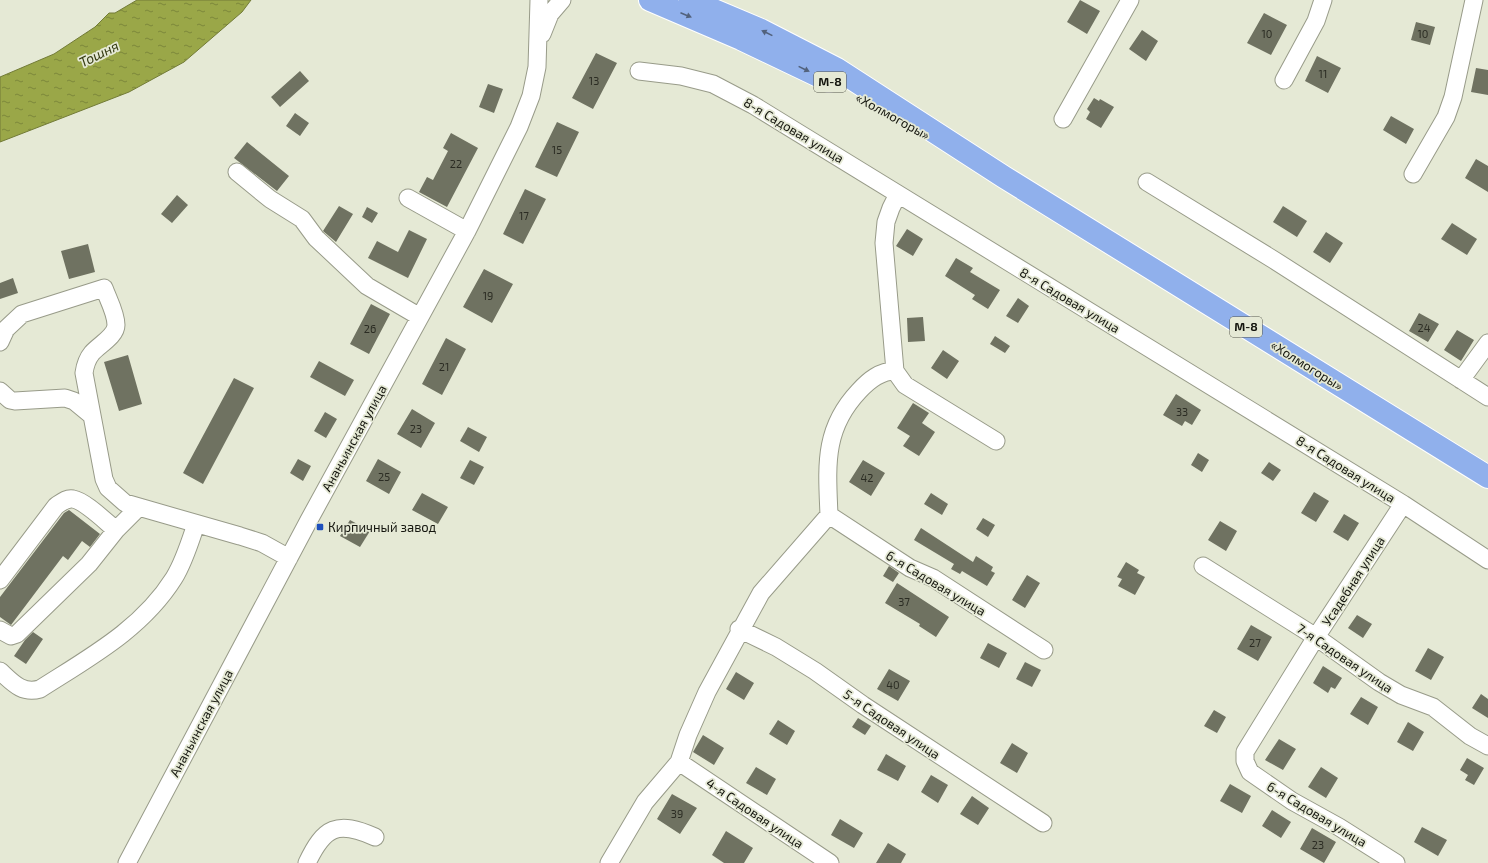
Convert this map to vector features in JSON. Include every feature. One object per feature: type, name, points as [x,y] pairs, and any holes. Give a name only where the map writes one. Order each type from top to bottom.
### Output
[{"type":"highway","name":"«Холмогоры»","points":[[650,0],[741,39],[829,81],[1004,177]]},
{"type":"highway","name":"«Холмогоры»","points":[[690,0],[768,34],[837,69],[1004,177],[1488,477]]},
{"type":"street","points":[[528,0],[539,46]]},
{"type":"street","name":"Ананьинская улица","points":[[127,863],[289,558],[467,231],[525,112],[535,80],[539,46],[539,0]]},
{"type":"street","points":[[539,46],[550,14],[562,0]]},
{"type":"street","points":[[1063,119],[1129,0]]},
{"type":"street","points":[[1284,80],[1316,21],[1323,0]]},
{"type":"street","points":[[1413,174],[1446,117],[1453,97],[1474,0]]},
{"type":"street","name":"8-я Садовая улица","points":[[639,71],[698,79],[728,91],[814,141],[1403,504],[1488,560]]},
{"type":"street","points":[[237,172],[270,199],[302,219],[320,241],[367,286],[420,317]]},
{"type":"street","points":[[1147,182],[1274,260],[1488,397]]},
{"type":"street","points":[[898,194],[890,208],[886,222],[884,243],[895,371],[905,386],[996,441]]},
{"type":"street","points":[[408,198],[467,231]]},
{"type":"street","points":[[0,342],[6,329],[22,314],[104,288],[116,319],[116,327],[112,334],[92,353],[86,363],[84,373],[104,479],[108,488],[125,503],[262,543],[289,558]]},
{"type":"street","points":[[1461,380],[1488,343]]},
{"type":"street","points":[[608,863],[645,802],[679,762],[688,735],[707,692],[761,593],[829,515],[828,486],[830,444],[837,421],[849,401],[863,387],[875,377],[886,371],[895,371]]},
{"type":"street","points":[[0,391],[10,400],[15,402],[65,398],[74,401],[91,415]]},
{"type":"street","points":[[0,580],[56,506],[64,500],[73,499],[81,502],[116,530]]},
{"type":"street","name":"Усадебная улица","points":[[1245,761],[1245,752],[1316,637],[1403,504]]},
{"type":"street","points":[[0,630],[11,636],[17,634],[93,560],[116,530],[138,508]]},
{"type":"street","name":"6-я Садовая улица","points":[[829,515],[910,568],[933,578],[1044,650]]},
{"type":"street","points":[[3,680],[28,691],[40,689],[107,647],[131,628],[157,603],[175,577],[196,524]]},
{"type":"street","name":"7-я Садовая улица","points":[[1203,566],[1316,637],[1390,689],[1401,695],[1424,702],[1444,713],[1470,736],[1488,746]]},
{"type":"street","name":"5-я Садовая улица","points":[[740,629],[776,647],[815,671],[863,705],[1043,823]]},
{"type":"street","name":"6-я Садовая улица","points":[[1245,761],[1250,772],[1292,801],[1339,827],[1396,863]]},
{"type":"street","name":"4-я Садовая улица","points":[[679,762],[830,863]]},
{"type":"street","points":[[307,863],[316,844],[328,832],[341,828],[359,829],[375,837]]},
{"type":"water","name":"Тошня","points":[[137,0],[251,0],[242,12],[184,62],[129,92],[0,142],[0,77],[54,54],[95,27],[109,13],[115,13]]},
{"type":"building","points":[[1080,0],[1100,11],[1087,34],[1067,22]]},
{"type":"building","points":[[1264,13],[1287,25],[1271,55],[1247,43]]},
{"type":"building","points":[[1416,22],[1435,27],[1430,45],[1411,40]]},
{"type":"building","points":[[1142,30],[1158,41],[1146,61],[1129,49]]},
{"type":"building","points":[[596,53],[617,63],[593,109],[572,98]]},
{"type":"building","points":[[1317,56],[1341,68],[1328,93],[1305,81]]},
{"type":"building","points":[[1476,68],[1488,70],[1488,95],[1471,92]]},
{"type":"building","points":[[300,71],[309,81],[280,107],[271,97]]},
{"type":"building","points":[[488,84],[503,89],[494,113],[479,107]]},
{"type":"building","points":[[1094,98],[1099,101],[1100,99],[1114,107],[1101,128],[1086,119],[1090,112],[1087,109]]},
{"type":"building","points":[[295,113],[309,123],[300,136],[286,126]]},
{"type":"building","points":[[1391,116],[1414,129],[1406,144],[1383,130]]},
{"type":"building","points":[[557,122],[579,132],[557,177],[535,167]]},
{"type":"building","points":[[451,133],[478,148],[447,207],[419,192],[427,177],[433,180],[448,151],[443,148]]},
{"type":"building","points":[[247,142],[289,176],[277,191],[234,158]]},
{"type":"building","points":[[1476,159],[1488,166],[1488,192],[1465,178]]},
{"type":"building","points":[[525,189],[546,199],[523,244],[503,234]]},
{"type":"building","points":[[177,195],[188,205],[172,223],[161,214]]},
{"type":"building","points":[[339,206],[353,214],[336,242],[323,231]]},
{"type":"building","points":[[1283,206],[1307,221],[1297,237],[1273,222]]},
{"type":"building","points":[[367,207],[378,213],[372,223],[362,217]]},
{"type":"building","points":[[1452,223],[1477,239],[1467,255],[1441,239]]},
{"type":"building","points":[[907,229],[923,239],[913,256],[896,246]]},
{"type":"building","points":[[409,230],[427,239],[408,278],[368,258],[377,241],[398,252]]},
{"type":"building","points":[[1326,232],[1343,243],[1330,263],[1313,252]]},
{"type":"building","points":[[88,244],[95,272],[69,279],[61,251]]},
{"type":"building","points":[[956,258],[973,268],[970,272],[1000,290],[988,309],[972,299],[975,295],[945,276]]},
{"type":"building","points":[[484,269],[513,284],[492,323],[463,307]]},
{"type":"building","points":[[13,278],[18,293],[0,299],[0,283]]},
{"type":"building","points":[[1018,298],[1029,306],[1018,323],[1006,316]]},
{"type":"building","points":[[371,304],[390,314],[369,354],[350,344]]},
{"type":"building","points":[[1419,313],[1439,324],[1428,342],[1409,331]]},
{"type":"building","points":[[923,317],[925,341],[908,342],[907,318]]},
{"type":"building","points":[[1457,330],[1474,340],[1461,361],[1444,350]]},
{"type":"building","points":[[995,336],[1010,346],[1005,353],[990,344]]},
{"type":"building","points":[[446,338],[466,349],[442,395],[422,384]]},
{"type":"building","points":[[943,350],[959,361],[947,379],[931,368]]},
{"type":"building","points":[[128,355],[142,404],[119,411],[104,362]]},
{"type":"building","points":[[319,361],[354,380],[345,396],[310,377]]},
{"type":"building","points":[[234,378],[254,388],[203,484],[183,473]]},
{"type":"building","points":[[1176,394],[1201,410],[1192,425],[1185,421],[1182,426],[1163,415]]},
{"type":"building","points":[[913,403],[929,413],[922,423],[935,432],[919,456],[903,446],[910,436],[897,428]]},
{"type":"building","points":[[412,409],[435,423],[421,448],[397,434]]},
{"type":"building","points":[[325,412],[337,419],[326,438],[314,431]]},
{"type":"building","points":[[468,427],[487,437],[479,452],[460,441]]},
{"type":"building","points":[[1198,453],[1209,460],[1202,472],[1191,465]]},
{"type":"building","points":[[298,459],[311,466],[303,481],[290,473]]},
{"type":"building","points":[[378,459],[401,472],[389,494],[366,481]]},
{"type":"building","points":[[470,460],[484,467],[474,485],[460,478]]},
{"type":"building","points":[[863,460],[885,473],[871,496],[849,482]]},
{"type":"building","points":[[1269,462],[1281,470],[1273,481],[1261,473]]},
{"type":"building","points":[[1314,492],[1329,501],[1316,522],[1301,513]]},
{"type":"building","points":[[422,493],[448,507],[438,524],[412,510]]},
{"type":"building","points":[[931,493],[948,504],[942,515],[924,504]]},
{"type":"building","points":[[69,510],[100,534],[90,547],[82,541],[68,560],[63,556],[11,625],[0,617],[0,597],[64,513]]},
{"type":"building","points":[[1344,514],[1359,523],[1348,541],[1333,532]]},
{"type":"building","points":[[983,518],[995,525],[988,537],[976,529]]},
{"type":"building","points":[[350,520],[370,531],[360,547],[340,536]]},
{"type":"building","points":[[1220,521],[1237,531],[1226,551],[1208,540]]},
{"type":"building","points":[[921,528],[973,562],[976,556],[993,567],[991,571],[995,573],[987,586],[962,571],[960,574],[951,569],[954,564],[914,540]]},
{"type":"building","points":[[1126,562],[1139,570],[1137,573],[1145,577],[1135,595],[1118,586],[1122,579],[1117,577]]},
{"type":"building","points":[[889,566],[899,573],[893,582],[883,576]]},
{"type":"building","points":[[1027,575],[1040,583],[1025,608],[1012,600]]},
{"type":"building","points":[[897,583],[949,617],[936,637],[919,626],[920,624],[885,603]]},
{"type":"building","points":[[1357,615],[1372,624],[1363,638],[1348,628]]},
{"type":"building","points":[[1251,625],[1272,637],[1258,661],[1237,649]]},
{"type":"building","points":[[33,632],[43,639],[26,664],[14,656],[25,640]]},
{"type":"building","points":[[988,643],[1007,653],[999,668],[980,658]]},
{"type":"building","points":[[1428,648],[1444,657],[1431,680],[1415,671]]},
{"type":"building","points":[[1025,662],[1041,670],[1032,687],[1016,679]]},
{"type":"building","points":[[1323,666],[1342,678],[1335,689],[1331,687],[1328,693],[1313,683]]},
{"type":"building","points":[[889,669],[910,681],[898,701],[877,689]]},
{"type":"building","points":[[736,672],[754,683],[744,700],[726,689]]},
{"type":"building","points":[[1481,694],[1488,699],[1488,718],[1472,708]]},
{"type":"building","points":[[1361,697],[1378,707],[1368,725],[1350,714]]},
{"type":"building","points":[[1214,710],[1226,717],[1217,733],[1204,726]]},
{"type":"building","points":[[858,718],[871,726],[865,735],[852,727]]},
{"type":"building","points":[[778,720],[795,731],[787,745],[769,734]]},
{"type":"building","points":[[1408,722],[1424,732],[1413,751],[1397,742]]},
{"type":"building","points":[[703,735],[724,748],[714,765],[693,752]]},
{"type":"building","points":[[1279,739],[1296,749],[1283,770],[1265,760]]},
{"type":"building","points":[[1012,743],[1028,753],[1017,773],[1000,763]]},
{"type":"building","points":[[886,754],[906,766],[898,781],[877,770]]},
{"type":"building","points":[[1467,758],[1484,768],[1474,785],[1465,780],[1468,775],[1460,770]]},
{"type":"building","points":[[756,767],[776,779],[767,795],[746,783]]},
{"type":"building","points":[[1321,767],[1338,778],[1326,798],[1308,787]]},
{"type":"building","points":[[931,775],[948,785],[938,803],[921,792]]},
{"type":"building","points":[[1230,784],[1251,796],[1242,813],[1220,801]]},
{"type":"building","points":[[672,794],[697,808],[680,834],[657,819]]},
{"type":"building","points":[[972,796],[989,808],[978,825],[960,814]]},
{"type":"building","points":[[1272,810],[1291,822],[1281,838],[1262,826]]},
{"type":"building","points":[[840,819],[863,833],[854,848],[831,835]]},
{"type":"building","points":[[1422,827],[1447,840],[1438,856],[1414,842]]},
{"type":"building","points":[[1312,828],[1336,842],[1324,863],[1300,849]]},
{"type":"building","points":[[726,831],[753,848],[744,863],[724,863],[712,855]]},
{"type":"building","points":[[888,843],[906,854],[901,863],[876,863]]},
{"type":"place","name":"Кирпичный завод","points":[[320,527]]}]
